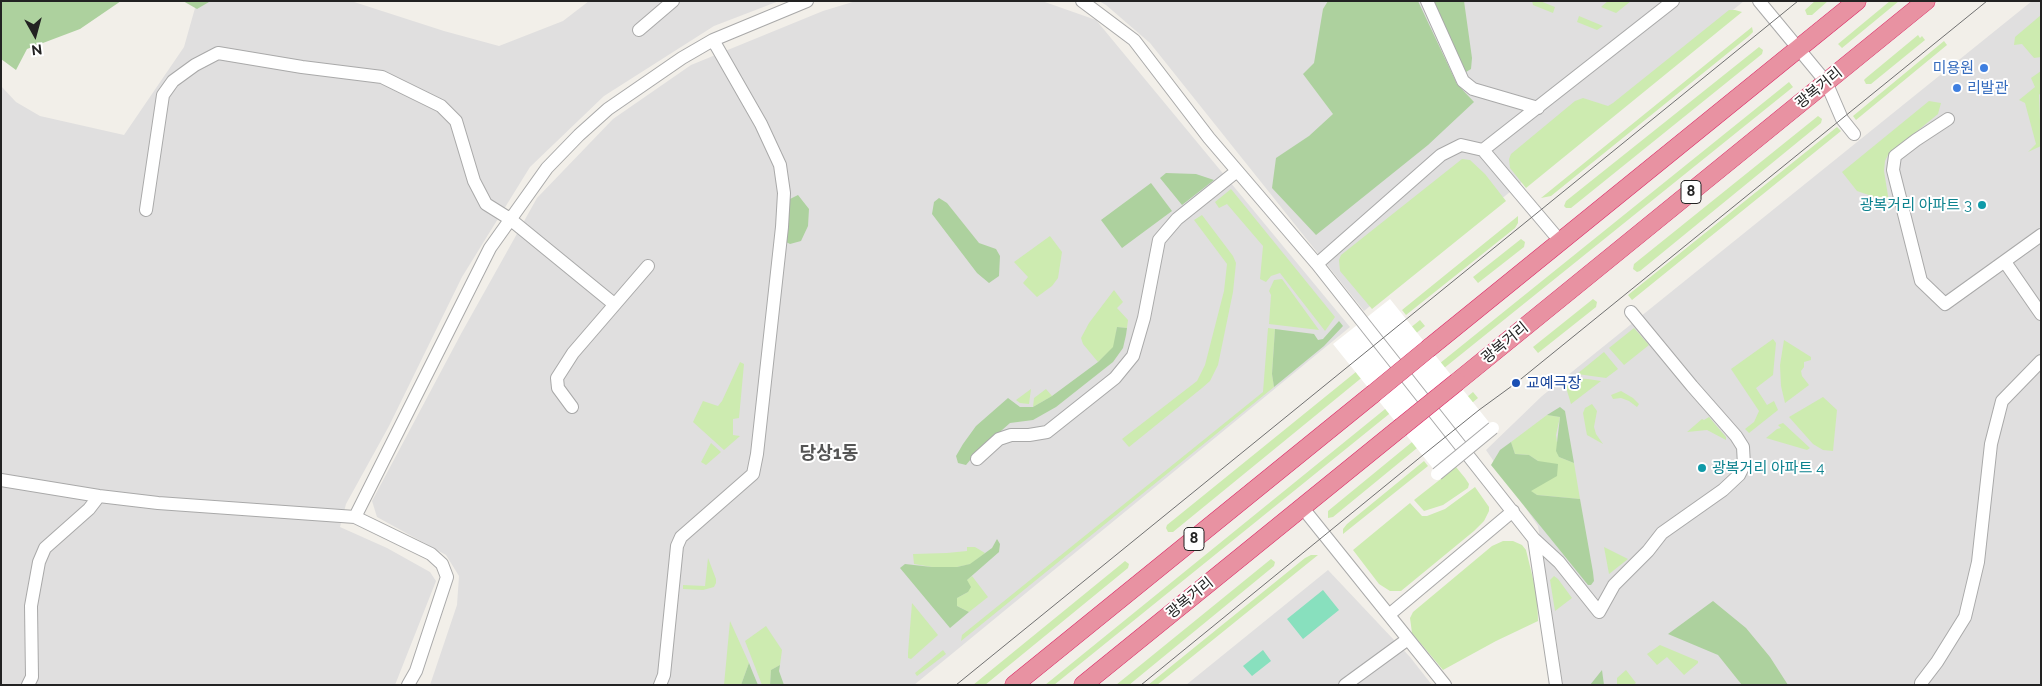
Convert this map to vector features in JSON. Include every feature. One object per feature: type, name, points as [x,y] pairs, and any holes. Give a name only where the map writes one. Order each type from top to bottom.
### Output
[{"type":"highway","name":"8","points":[[1014,685],[1857,1]]},
{"type":"highway","name":"광복거리","points":[[1083,685],[1926,1]]},
{"type":"street","points":[[638,30],[673,1]]},
{"type":"street","points":[[355,517],[490,248],[547,168],[608,109],[644,84],[713,40],[807,1]]},
{"type":"street","points":[[1082,1],[1134,40],[1237,171],[1317,264],[1534,538],[1558,562],[1599,612],[1614,585],[1648,551],[1662,533],[1723,490],[1739,475],[1744,465],[1743,446],[1736,436],[1692,386],[1632,312]]},
{"type":"street","points":[[1427,1],[1463,81],[1473,89],[1538,108]]},
{"type":"street","points":[[1483,150],[1673,1]]},
{"type":"street","points":[[1760,1],[1826,82],[1842,119],[1854,134]]},
{"type":"street","points":[[660,685],[664,674],[677,546],[681,537],[753,474],[757,454],[782,227],[784,193],[780,165],[761,124],[713,40]]},
{"type":"street","points":[[146,210],[163,95],[173,81],[218,53],[302,67],[382,77],[441,106],[456,121],[474,181],[486,204],[510,219],[614,304]]},
{"type":"street","points":[[1948,119],[1895,156],[1893,170],[1921,281],[1945,304],[2041,235]]},
{"type":"street","points":[[1317,264],[1441,155],[1461,145],[1483,150],[1560,241]]},
{"type":"street","points":[[977,459],[999,439],[1011,435],[1030,435],[1047,432],[1115,378],[1133,356],[1144,318],[1159,240],[1177,219],[1237,171]]},
{"type":"street","points":[[2005,262],[2041,314]]},
{"type":"street","points":[[572,407],[558,388],[557,378],[573,353],[648,266]]},
{"type":"street","points":[[1921,683],[1937,662],[1965,617],[1978,562],[1991,444],[2002,401],[2041,361]]},
{"type":"street","points":[[1437,474],[1493,428]]},
{"type":"street","points":[[1,480],[99,496],[225,509],[355,517],[431,554],[442,564],[447,577],[416,671],[408,685]]},
{"type":"street","points":[[28,685],[32,677],[31,606],[39,562],[45,548],[89,509],[99,496]]},
{"type":"street","points":[[1302,507],[1390,614],[1445,685]]},
{"type":"street","points":[[1390,614],[1513,512]]},
{"type":"street","points":[[1534,538],[1556,685]]},
{"type":"street","points":[[1345,685],[1408,639]]},
{"type":"shaded area","points":[[197,1],[351,1],[444,31],[499,46],[563,21],[589,1],[779,1],[714,26],[604,96],[530,167],[462,277],[389,426],[346,504],[340,527],[387,548],[430,572],[436,581],[395,685],[1,685],[1,86],[16,102],[40,116],[124,135],[184,47]]},
{"type":"shaded area","points":[[856,1],[1042,1],[1096,20],[1350,327],[914,685],[430,685],[457,605],[459,576],[446,555],[377,517],[372,501],[462,332],[537,198],[613,119],[691,65],[823,11]]},
{"type":"shaded area","points":[[1099,1],[1744,1],[1364,311],[1150,43]]},
{"type":"shaded area","points":[[2032,1],[2041,1],[2041,685],[1563,685],[1538,526],[1486,450],[1542,396]]},
{"type":"shaded area","points":[[1328,570],[1410,657],[1432,685],[1186,685]]},
{"type":"green space","points":[[1,1],[121,1],[80,29],[27,49],[16,70],[1,59]]},
{"type":"green space","points":[[183,1],[209,1],[209,2],[197,9]]},
{"type":"green space","points":[[1328,1],[1418,1],[1457,84],[1474,102],[1428,145],[1316,235],[1272,188],[1276,158],[1309,136],[1333,114],[1303,74],[1314,63],[1323,9]]},
{"type":"green space","points":[[1432,1],[1464,1],[1472,58],[1471,69],[1466,72]]},
{"type":"green space","points":[[1532,1],[1540,1],[1555,7],[1553,13],[1533,5]]},
{"type":"green space","points":[[1608,1],[1631,1],[1616,13],[1601,7]]},
{"type":"green space","points":[[1815,1],[1828,1],[1812,15],[1807,15],[1805,10]]},
{"type":"green space","points":[[1890,1],[1899,1],[1842,48],[1838,44]]},
{"type":"green space","points":[[1729,10],[1742,12],[1526,188],[1510,168],[1509,159],[1511,154],[1575,101],[1583,98],[1608,106]]},
{"type":"green space","points":[[2041,15],[2041,57],[2034,58],[2022,44],[2014,45],[2015,37]]},
{"type":"green space","points":[[1579,16],[1603,26],[1597,30],[1577,22]]},
{"type":"green space","points":[[1752,27],[1753,32],[1749,36],[1551,196],[1541,198]]},
{"type":"green space","points":[[1918,35],[1920,38],[1922,36],[1925,40],[1871,84],[1866,84],[1864,80],[1866,78]]},
{"type":"green space","points":[[1944,41],[1947,45],[1856,120],[1853,116]]},
{"type":"green space","points":[[1759,47],[1763,50],[1762,54],[1571,208],[1564,206],[1566,201]]},
{"type":"green space","points":[[2041,71],[2041,92],[2039,95],[2041,146],[2028,152],[2036,144],[2025,103],[2019,100],[2035,87],[2031,78]]},
{"type":"green space","points":[[1789,82],[1793,87],[1433,377],[1429,372]]},
{"type":"green space","points":[[1929,101],[1941,103],[1938,114],[1888,155],[1885,161],[1884,171],[1889,202],[1857,191],[1842,172]]},
{"type":"green space","points":[[1818,116],[1822,119],[1821,123],[1640,271],[1637,272],[1633,269],[1634,264]]},
{"type":"green space","points":[[1837,127],[1841,131],[1632,300],[1628,295]]},
{"type":"green space","points":[[1462,159],[1470,160],[1485,174],[1506,201],[1372,309],[1340,271],[1339,260],[1341,255]]},
{"type":"green space","points":[[1166,173],[1196,174],[1214,180],[1182,205],[1160,178]]},
{"type":"green space","points":[[1151,183],[1172,211],[1122,248],[1101,220]]},
{"type":"green space","points":[[1231,189],[1335,317],[1325,331],[1280,273],[1271,276],[1266,282],[1260,279],[1263,246],[1227,204],[1219,208],[1215,202]]},
{"type":"green space","points":[[798,195],[809,209],[808,226],[801,241],[790,244],[784,241],[787,207],[790,199]]},
{"type":"green space","points":[[939,198],[947,203],[979,243],[996,249],[1000,256],[999,276],[989,283],[977,273],[932,214],[934,202]]},
{"type":"green space","points":[[1202,215],[1233,256],[1236,263],[1233,292],[1218,365],[1210,381],[1129,447],[1122,439],[1197,381],[1205,365],[1224,291],[1227,264],[1194,220]]},
{"type":"green space","points":[[1518,216],[1518,223],[1515,228],[1406,315],[1402,310]]},
{"type":"green space","points":[[1050,236],[1062,252],[1058,278],[1052,286],[1037,297],[1023,283],[1028,277],[1014,262]]},
{"type":"green space","points":[[1521,239],[1525,242],[1524,247],[1478,283],[1473,277]]},
{"type":"green space","points":[[1282,279],[1319,330],[1269,324],[1271,295],[1269,291],[1274,280]]},
{"type":"green space","points":[[1114,290],[1123,302],[1117,308],[1128,320],[1127,328],[1117,327],[1114,347],[1098,362],[1083,344],[1081,338],[1089,323]]},
{"type":"green space","points":[[1593,299],[1597,302],[1596,307],[1538,353],[1533,347]]},
{"type":"green space","points":[[1420,320],[1425,326],[1173,532],[1168,532],[1167,525]]},
{"type":"green space","points":[[1339,321],[1343,326],[1324,346],[1274,387],[1272,374],[1275,329],[1314,334],[1318,340],[1323,339]]},
{"type":"green space","points":[[1117,327],[1127,328],[1123,348],[1113,362],[1056,407],[1033,420],[1010,423],[976,453],[966,465],[958,463],[956,456],[976,426],[1008,398],[1020,407],[1033,407],[1052,396],[1098,362],[1113,347]]},
{"type":"green space","points":[[1268,328],[1275,329],[1272,374],[1274,387],[961,641],[962,635],[1263,392]]},
{"type":"green space","points":[[1634,328],[1649,345],[1624,365],[1609,348]]},
{"type":"green space","points":[[1773,339],[1776,343],[1773,375],[1756,388],[1767,405],[1774,401],[1778,410],[1749,433],[1745,429],[1754,422],[1759,411],[1731,369]]},
{"type":"green space","points":[[1784,340],[1811,357],[1811,360],[1804,362],[1804,367],[1801,371],[1802,376],[1809,385],[1785,403],[1781,386],[1780,365]]},
{"type":"green space","points":[[1604,352],[1618,369],[1606,378],[1577,374]]},
{"type":"green space","points":[[740,362],[744,364],[739,418],[733,419],[733,435],[740,436],[724,450],[693,422],[703,401],[718,406],[722,401]]},
{"type":"green space","points":[[1573,378],[1601,381],[1571,404],[1565,384]]},
{"type":"green space","points":[[1031,389],[1029,404],[1020,403],[1016,400]]},
{"type":"green space","points":[[1046,389],[1052,396],[1033,407],[1034,398]]},
{"type":"green space","points":[[1621,391],[1639,404],[1637,407],[1621,398],[1613,399],[1611,395]]},
{"type":"green space","points":[[1473,392],[1478,398],[1333,517],[1328,518],[1328,511]]},
{"type":"green space","points":[[1823,397],[1837,410],[1833,451],[1823,450],[1813,444],[1789,417]]},
{"type":"green space","points":[[1395,401],[1399,406],[1054,685],[1045,685]]},
{"type":"green space","points":[[1592,404],[1597,411],[1594,427],[1596,434],[1603,444],[1587,435],[1583,413],[1585,408]]},
{"type":"green space","points":[[1560,407],[1565,411],[1574,463],[1559,457],[1556,451],[1560,417],[1547,415]]},
{"type":"green space","points":[[1547,415],[1560,417],[1556,435],[1559,457],[1574,463],[1580,499],[1537,495],[1530,491],[1541,484],[1538,461],[1529,455],[1515,454],[1511,442]]},
{"type":"green space","points":[[1709,417],[1726,437],[1726,440],[1707,430],[1687,432],[1702,419],[1704,420]]},
{"type":"green space","points":[[1783,423],[1810,448],[1807,450],[1766,438],[1781,428],[1778,425]]},
{"type":"green space","points":[[1511,442],[1515,454],[1529,455],[1538,461],[1558,464],[1557,476],[1531,491],[1537,495],[1580,499],[1593,572],[1594,581],[1591,585],[1588,585],[1491,465],[1500,450]]},
{"type":"green space","points":[[711,443],[721,452],[706,465],[701,462]]},
{"type":"green space","points":[[1424,461],[1428,466],[1343,534],[1343,529],[1347,524]]},
{"type":"green space","points":[[1456,467],[1469,484],[1468,488],[1443,505],[1424,511],[1414,500]]},
{"type":"green space","points":[[1475,487],[1489,507],[1484,521],[1401,591],[1390,591],[1379,584],[1353,550],[1410,503],[1422,516],[1427,516],[1445,509]]},
{"type":"green space","points":[[997,539],[1000,544],[999,552],[967,580],[971,587],[968,592],[957,598],[957,606],[969,612],[950,628],[900,568],[905,564],[957,567],[970,564],[992,548]]},
{"type":"green space","points":[[1503,541],[1513,541],[1522,545],[1526,550],[1537,595],[1538,621],[1443,670],[1412,633],[1410,618],[1413,612],[1492,546]]},
{"type":"green space","points":[[967,547],[975,547],[985,553],[971,564],[957,567],[932,567],[914,564],[913,554],[967,551]]},
{"type":"green space","points":[[1604,547],[1628,559],[1609,574]]},
{"type":"green space","points":[[1311,555],[1318,555],[1157,685],[1148,685],[1305,558]]},
{"type":"green space","points":[[708,558],[716,579],[714,587],[703,590],[683,589],[683,585],[705,586]]},
{"type":"green space","points":[[1271,559],[1275,562],[1274,566],[1129,685],[1116,685]]},
{"type":"green space","points":[[1125,561],[1129,564],[1128,568],[985,685],[973,685]]},
{"type":"green space","points":[[972,576],[988,597],[969,612],[957,606],[957,598],[968,592],[967,580]]},
{"type":"green space","points":[[1554,576],[1572,598],[1555,611],[1550,580]]},
{"type":"green space","points":[[1323,590],[1339,610],[1303,639],[1287,619]]},
{"type":"green space","points":[[1713,601],[1746,628],[1770,657],[1788,685],[1742,685],[1718,655],[1668,634]]},
{"type":"green space","points":[[912,603],[938,635],[911,659],[908,658],[908,653]]},
{"type":"green space","points":[[730,621],[749,663],[741,685],[724,685]]},
{"type":"green space","points":[[766,626],[782,650],[780,665],[771,670],[770,685],[762,685],[745,641]]},
{"type":"green space","points":[[1660,645],[1698,661],[1698,663],[1684,675],[1667,657],[1657,665],[1647,654]]},
{"type":"green space","points":[[943,650],[946,654],[917,676],[915,673]]},
{"type":"green space","points":[[1263,650],[1271,661],[1252,676],[1243,666]]},
{"type":"green space","points":[[749,663],[753,673],[758,685],[741,685]]},
{"type":"green space","points":[[780,665],[779,671],[784,685],[770,685],[771,670]]},
{"type":"green space","points":[[1602,670],[1604,685],[1590,685]]},
{"type":"green space","points":[[1626,670],[1636,683],[1633,685],[1617,685],[1617,678]]},
{"type":"pier","points":[[1390,299],[1496,431],[1439,476],[1333,344]]},
{"type":"tram line","points":[[956,685],[1798,1]]},
{"type":"tram line","points":[[1141,685],[1423,455],[1516,383],[1987,1]]},
{"type":"place","name":"미용원","points":[[1984,68]]},
{"type":"place","name":"리발관","points":[[1957,88]]},
{"type":"place","name":"광복거리 아파트 3","points":[[1982,205]]},
{"type":"place","name":"교예극장","points":[[1516,383]]},
{"type":"place","name":"광복거리 아파트 4","points":[[1702,468]]},
{"type":"district","name":"당상1동","points":[[829,454]]}]
